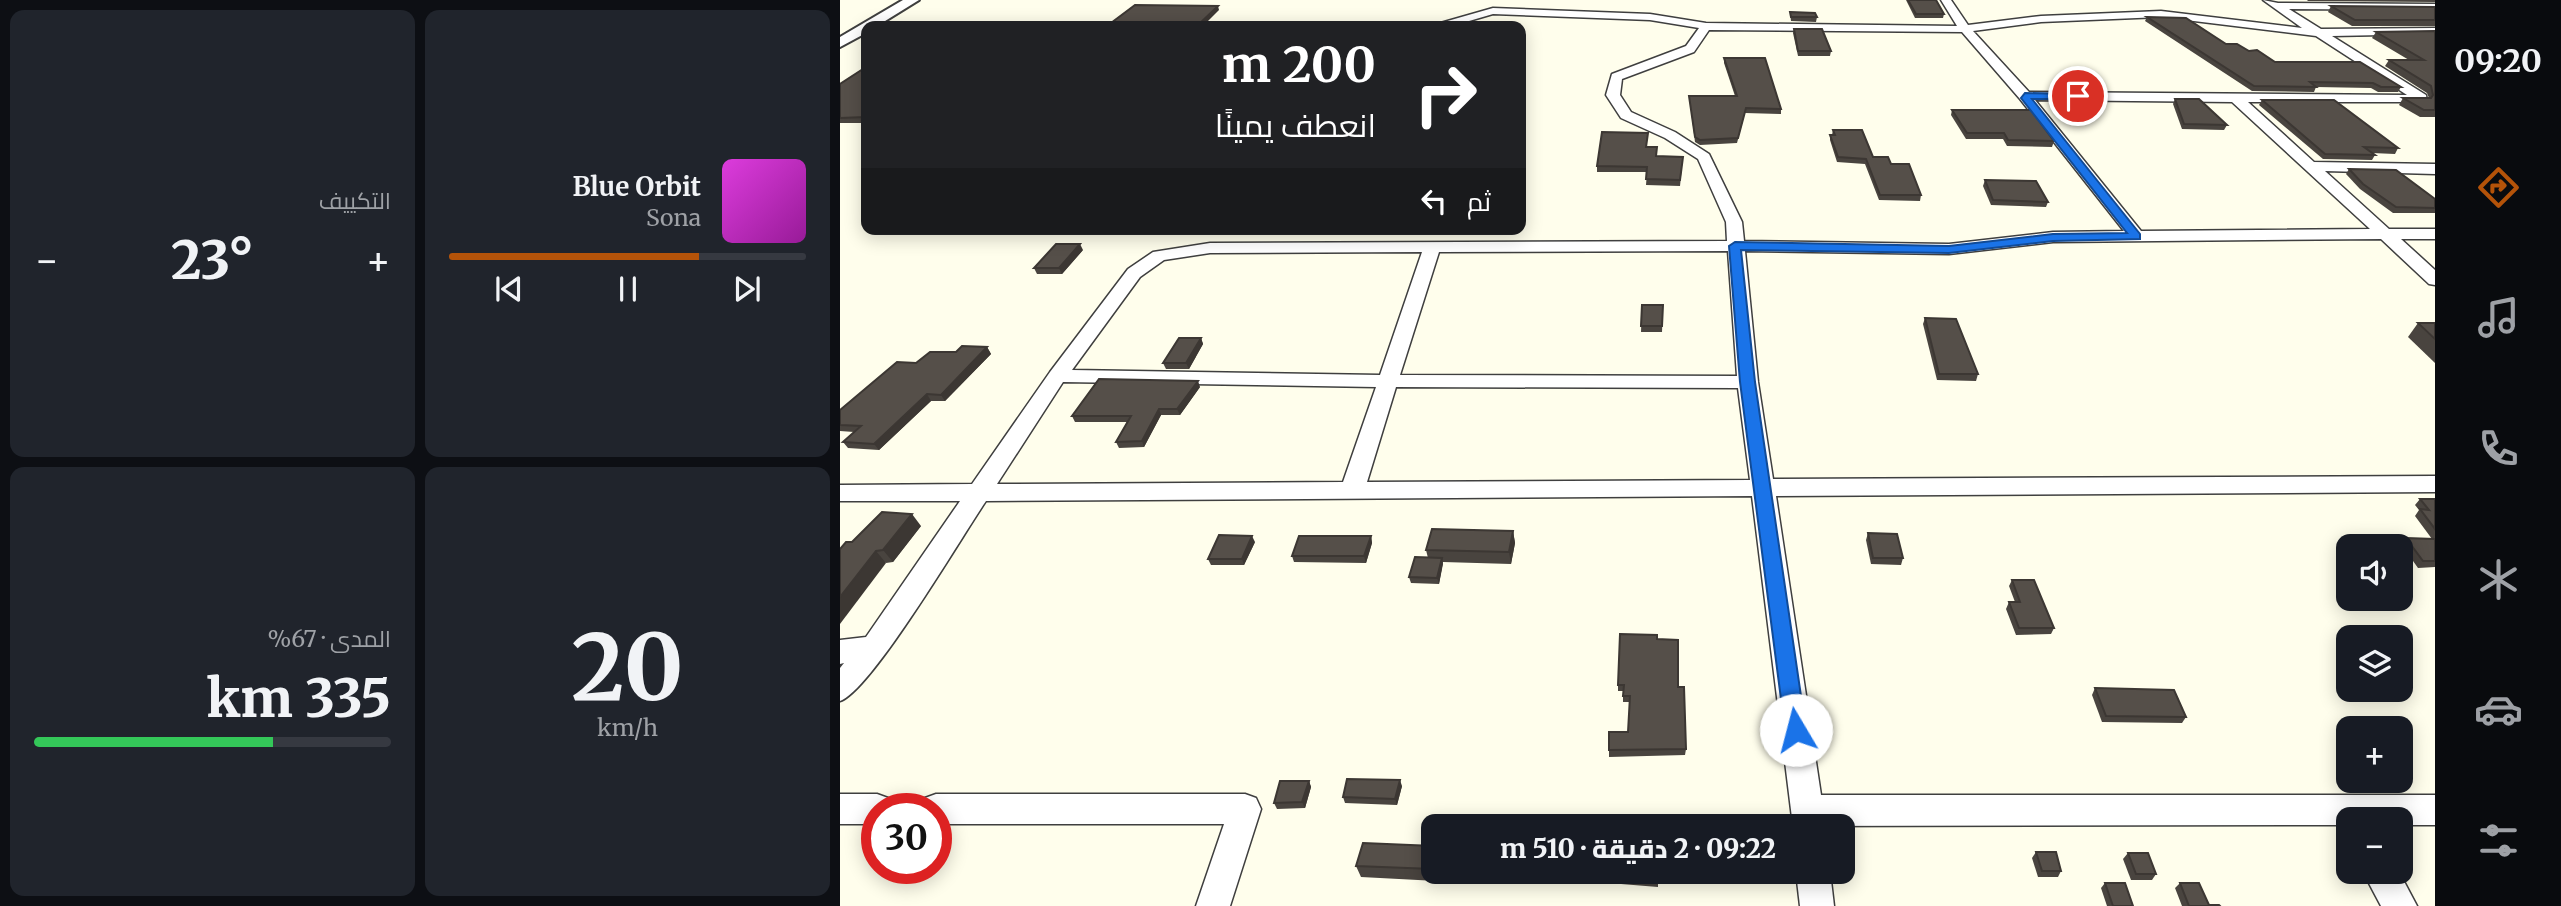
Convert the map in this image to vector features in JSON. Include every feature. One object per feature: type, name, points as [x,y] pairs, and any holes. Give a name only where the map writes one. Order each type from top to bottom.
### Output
[{"type":"street","points":[[877,21],[912,0]]},
{"type":"street","points":[[1947,0],[1965,29],[2025,96],[2136,236]]},
{"type":"street","points":[[2272,4],[2435,7]]},
{"type":"street","points":[[2272,4],[2435,108]]},
{"type":"street","points":[[2372,6],[2435,41]]},
{"type":"street","points":[[1458,21],[1493,11],[1650,17],[1706,26],[1965,29],[2041,19],[2161,14],[2318,33],[2435,31]]},
{"type":"street","points":[[1706,26],[1690,49],[1616,77],[1613,95],[1626,115],[1670,135],[1704,157],[1734,222],[1748,382],[1807,814]]},
{"type":"street","points":[[840,43],[861,31]]},
{"type":"street","points":[[2025,96],[2422,99]]},
{"type":"street","points":[[2236,97],[2435,280]]},
{"type":"street","points":[[2308,166],[2435,169]]},
{"type":"street","points":[[840,689],[874,648],[1057,376],[1134,273],[1159,256],[1210,248],[1735,246],[1949,249],[2053,237],[2435,234]]},
{"type":"street","points":[[1320,248],[1326,235]]},
{"type":"street","points":[[1352,491],[1432,247]]},
{"type":"street","points":[[1057,376],[1387,381],[1748,382]]},
{"type":"street","points":[[840,493],[980,490],[1352,491],[2435,484]]},
{"type":"street","points":[[840,652],[874,648]]},
{"type":"street","points":[[840,809],[861,809]]},
{"type":"street","points":[[952,809],[1245,809],[1213,906]]},
{"type":"street","points":[[2413,811],[2435,810]]},
{"type":"street","points":[[1855,818],[2336,814]]},
{"type":"street","points":[[1814,884],[1817,906]]},
{"type":"street","points":[[2386,884],[2400,906]]},
{"type":"building","points":[[1908,0],[1936,0],[1944,14],[1916,14]]},
{"type":"building","points":[[1135,5],[1218,6],[1202,21],[1114,21]]},
{"type":"building","points":[[2331,6],[2435,7],[2435,20],[2355,20]]},
{"type":"building","points":[[1790,12],[1815,13],[1817,17],[1791,17]]},
{"type":"building","points":[[2147,17],[2186,18],[2226,44],[2237,44],[2249,51],[2257,50],[2275,62],[2360,62],[2401,87],[2381,87],[2373,83],[2310,82],[2316,87],[2254,86]]},
{"type":"building","points":[[1794,29],[1822,29],[1831,51],[1798,51]]},
{"type":"building","points":[[2435,31],[2435,110],[2424,110],[2403,98],[2431,98],[2431,86],[2389,60],[2424,60],[2376,32]]},
{"type":"building","points":[[1724,58],[1765,58],[1781,109],[1746,108],[1738,138],[1700,140],[1695,137],[1689,96],[1737,96]]},
{"type":"building","points":[[861,70],[861,117],[840,118],[840,84]]},
{"type":"building","points":[[2175,99],[2199,99],[2227,125],[2184,124]]},
{"type":"building","points":[[2262,100],[2334,100],[2398,148],[2364,147],[2375,155],[2325,154]]},
{"type":"building","points":[[1952,110],[2031,110],[2054,141],[2008,140],[2004,133],[1967,133]]},
{"type":"building","points":[[1833,130],[1862,130],[1873,157],[1888,157],[1891,164],[1909,164],[1921,195],[1880,195],[1866,159],[1838,157],[1830,135],[1835,135]]},
{"type":"building","points":[[1602,132],[1648,133],[1646,147],[1657,147],[1656,156],[1683,157],[1680,180],[1646,179],[1647,167],[1597,166]]},
{"type":"building","points":[[2349,169],[2396,170],[2435,199],[2435,208],[2396,207],[2363,184]]},
{"type":"building","points":[[1985,180],[2036,181],[2048,202],[1993,200]]},
{"type":"building","points":[[1056,244],[1080,244],[1059,268],[1034,268]]},
{"type":"building","points":[[1642,305],[1663,305],[1662,326],[1641,326]]},
{"type":"building","points":[[1925,318],[1956,319],[1978,374],[1939,374]]},
{"type":"building","points":[[2418,323],[2435,323],[2435,339]]},
{"type":"building","points":[[1179,338],[1201,338],[1186,363],[1163,363]]},
{"type":"building","points":[[962,346],[987,347],[941,395],[927,394],[874,444],[843,442],[861,426],[840,425],[840,410],[897,362],[916,363],[930,352],[956,352]]},
{"type":"building","points":[[1099,379],[1198,381],[1177,409],[1159,409],[1142,441],[1116,442],[1131,416],[1072,416]]},
{"type":"building","points":[[2420,499],[2435,499],[2435,529],[2420,509],[2429,510]]},
{"type":"building","points":[[882,512],[912,514],[883,550],[876,551],[840,597],[840,549],[846,542],[852,542]]},
{"type":"building","points":[[1432,529],[1513,531],[1509,552],[1426,550]]},
{"type":"building","points":[[1868,533],[1897,534],[1903,558],[1873,558]]},
{"type":"building","points":[[1219,535],[1252,536],[1242,559],[1208,559]]},
{"type":"building","points":[[1299,536],[1371,536],[1364,556],[1292,556]]},
{"type":"building","points":[[2413,538],[2435,539],[2435,561],[2423,561],[2413,547]]},
{"type":"building","points":[[1415,557],[1442,558],[1437,578],[1409,577]]},
{"type":"building","points":[[2012,580],[2034,580],[2054,628],[2019,628],[2009,602],[2020,602]]},
{"type":"building","points":[[1620,634],[1657,635],[1657,639],[1678,640],[1678,687],[1684,687],[1686,749],[1609,750],[1609,732],[1628,732],[1630,696],[1623,696],[1624,685],[1618,685]]},
{"type":"building","points":[[2095,688],[2174,690],[2186,717],[2106,716]]},
{"type":"building","points":[[1347,779],[1400,780],[1395,799],[1343,797]]},
{"type":"building","points":[[1280,781],[1309,781],[1302,802],[1274,803]]},
{"type":"building","points":[[1363,843],[1421,845],[1421,869],[1356,866]]},
{"type":"building","points":[[2036,852],[2056,852],[2061,871],[2042,871]]},
{"type":"building","points":[[2128,853],[2148,853],[2156,874],[2136,874]]},
{"type":"building","points":[[2105,883],[2125,883],[2133,906],[2113,906]]},
{"type":"building","points":[[2180,883],[2199,883],[2209,905],[2220,906],[2189,906]]},
{"type":"route","points":[[1796,730],[1748,382],[1735,246],[1949,249],[2053,237],[2136,236],[2025,96],[2078,96]]}]
